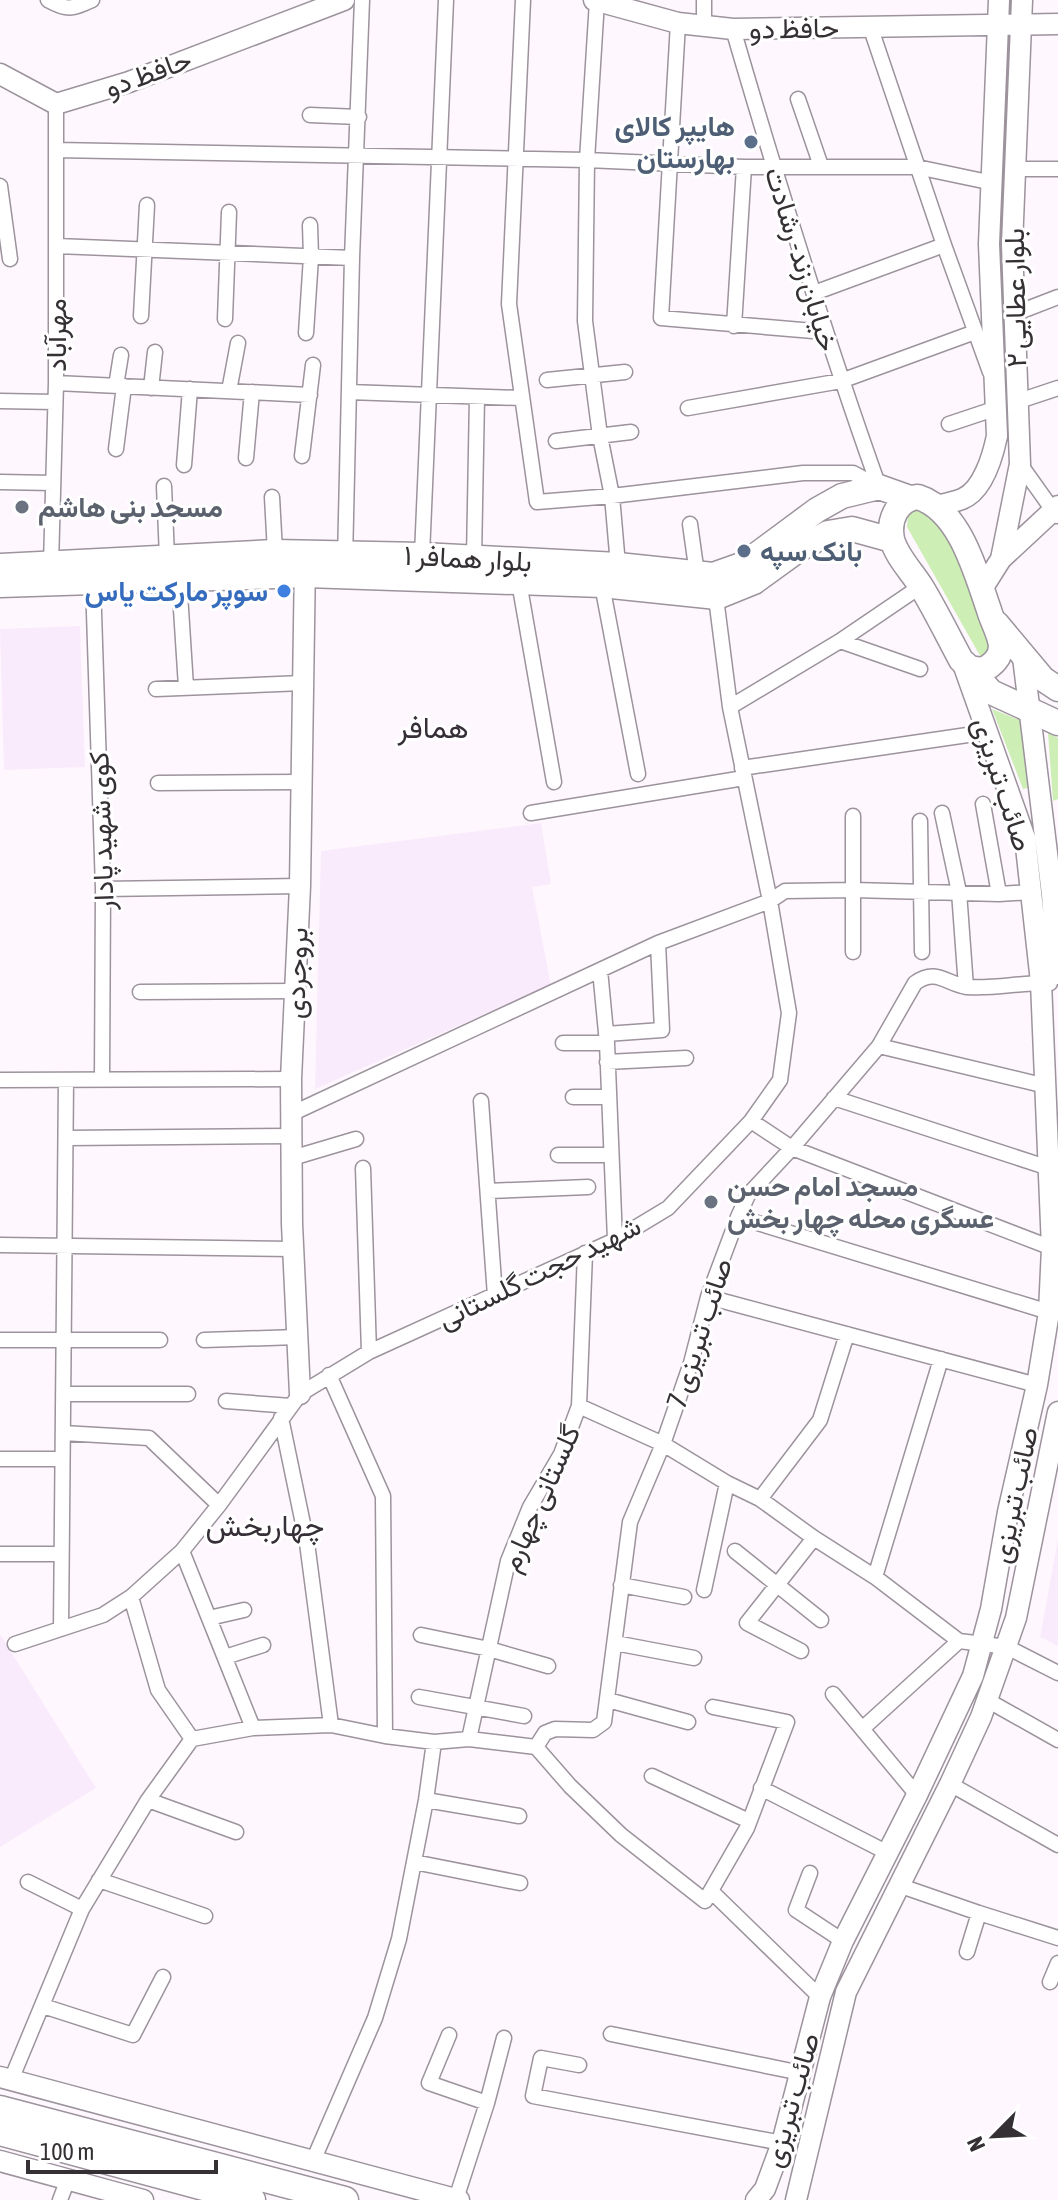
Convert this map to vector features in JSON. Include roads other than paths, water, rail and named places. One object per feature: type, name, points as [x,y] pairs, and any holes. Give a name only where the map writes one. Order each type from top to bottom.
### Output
[{"type":"highway","points":[[0,2109],[77,2141],[252,2200]]},
{"type":"highway","points":[[0,2132],[77,2141],[345,2200]]},
{"type":"main road","points":[[879,487],[910,498]]},
{"type":"main road","name":"بلوار همافر ۱","points":[[346,564],[422,555],[618,565],[709,582],[744,564],[817,510],[842,496],[879,487]]},
{"type":"main road","points":[[966,664],[983,670],[989,667],[999,655],[1001,644],[958,531],[936,506],[918,497],[910,498],[897,509],[892,540],[966,664],[991,692],[1058,723]]},
{"type":"main road","name":"بلوار همافر ۱","points":[[2,576],[93,582],[179,578],[305,564],[346,564],[519,582],[602,585],[754,582],[828,533],[852,529],[892,540]]},
{"type":"main road","name":"بلوار همافر ۱","points":[[2,576],[51,565],[275,552],[305,564]]},
{"type":"main road","points":[[986,600],[1023,657],[1043,679],[1058,689]]},
{"type":"street","points":[[48,0],[65,9],[92,0]]},
{"type":"street","points":[[346,564],[352,258],[362,0]]},
{"type":"street","points":[[422,555],[446,0]]},
{"type":"street","points":[[523,0],[509,304],[537,502],[803,473],[853,473],[879,487]]},
{"type":"street","points":[[595,0],[587,160],[587,331],[600,436],[612,496],[618,565]]},
{"type":"street","name":"حافظ دو","points":[[595,0],[678,23],[733,29],[1022,24]]},
{"type":"street","points":[[704,0],[704,27]]},
{"type":"street","name":"بلوار عطایی ۲","points":[[936,506],[965,498],[974,490],[989,466],[997,436],[989,244],[999,0]]},
{"type":"street","points":[[1024,0],[1032,15],[1054,24]]},
{"type":"street","name":"بلوار عطایی ۲","points":[[986,600],[1001,559],[1020,464],[1012,245],[1024,0]]},
{"type":"street","name":"حافظ دو","points":[[56,104],[129,82],[332,2]]},
{"type":"street","points":[[678,23],[661,318],[825,332]]},
{"type":"street","points":[[1022,24],[1054,24]]},
{"type":"street","points":[[870,26],[996,398],[949,424]]},
{"type":"street","name":"خیابان زند- رشادت","points":[[733,29],[825,332],[879,487]]},
{"type":"street","points":[[0,74],[56,104]]},
{"type":"street","points":[[798,99],[821,166]]},
{"type":"street","name":"مهرآباد","points":[[51,565],[56,383],[56,104]]},
{"type":"street","points":[[310,115],[359,117]]},
{"type":"street","points":[[56,150],[587,160],[744,167],[917,167],[993,183]]},
{"type":"street","points":[[734,326],[744,167]]},
{"type":"street","points":[[1014,169],[1058,169]]},
{"type":"street","points":[[0,186],[10,259]]},
{"type":"street","points":[[141,316],[147,205]]},
{"type":"street","points":[[225,319],[229,212]]},
{"type":"street","points":[[306,333],[310,225]]},
{"type":"street","points":[[989,244],[1012,245]]},
{"type":"street","points":[[814,293],[944,245]]},
{"type":"street","points":[[57,246],[352,258]]},
{"type":"street","points":[[1014,314],[1058,297]]},
{"type":"street","points":[[688,408],[841,381],[975,332]]},
{"type":"street","points":[[229,391],[238,343]]},
{"type":"street","points":[[151,388],[155,352]]},
{"type":"street","points":[[116,449],[121,355]]},
{"type":"street","points":[[302,456],[313,365]]},
{"type":"street","points":[[547,380],[625,372]]},
{"type":"street","points":[[56,383],[310,395]]},
{"type":"street","points":[[1019,401],[1058,388]]},
{"type":"street","points":[[184,465],[190,389]]},
{"type":"street","points":[[246,458],[252,392]]},
{"type":"street","points":[[349,392],[520,398]]},
{"type":"street","points":[[474,558],[477,397]]},
{"type":"street","points":[[0,401],[55,402]]},
{"type":"street","points":[[556,441],[631,432]]},
{"type":"street","points":[[1001,559],[1057,511],[1020,464]]},
{"type":"street","points":[[0,482],[53,483]]},
{"type":"street","points":[[164,486],[167,557]]},
{"type":"street","points":[[272,497],[275,552]]},
{"type":"street","name":"شهید حجت گلستانی","points":[[15,1644],[103,1615],[131,1597],[182,1551],[295,1400],[329,1375],[369,1352],[615,1240],[668,1208],[751,1121],[780,1080],[789,1013],[709,582],[690,524]]},
{"type":"street","name":"بروجردی","points":[[295,1400],[297,1337],[291,1079],[300,886],[305,564]]},
{"type":"street","points":[[179,578],[186,687]]},
{"type":"street","name":"کوی شهید پادار","points":[[93,582],[103,889],[102,1080]]},
{"type":"street","points":[[519,582],[554,782]]},
{"type":"street","points":[[602,585],[638,774]]},
{"type":"street","points":[[730,707],[840,641],[921,586]]},
{"type":"street","points":[[840,641],[920,669]]},
{"type":"street","name":"صائب تبریزی","points":[[756,2200],[765,2189],[782,2143],[820,1997],[843,1941],[973,1676],[991,1609],[1008,1512],[1037,1385],[1049,1312],[1052,1248],[1046,1086],[1052,980],[1047,893],[1048,822],[1023,657]]},
{"type":"street","name":"صائب تبریزی","points":[[966,664],[1025,838],[1047,893]]},
{"type":"street","points":[[156,689],[303,683]]},
{"type":"street","points":[[531,813],[988,732]]},
{"type":"street","points":[[158,783],[301,782]]},
{"type":"street","points":[[983,804],[999,894]]},
{"type":"street","points":[[942,813],[959,892],[966,987]]},
{"type":"street","points":[[1020,822],[1030,815],[1048,822]]},
{"type":"street","points":[[853,816],[853,952]]},
{"type":"street","points":[[920,821],[922,952]]},
{"type":"street","points":[[103,889],[300,886]]},
{"type":"street","points":[[291,1114],[658,943],[770,901],[785,891],[1047,893]]},
{"type":"street","points":[[563,1043],[662,1030],[658,943]]},
{"type":"street","points":[[600,970],[615,1240]]},
{"type":"street","name":"صائب تبریزی 7","points":[[536,1747],[545,1733],[555,1729],[593,1730],[604,1722],[630,1522],[663,1444],[691,1363],[708,1297],[748,1195],[879,1046],[915,983],[924,976],[966,987],[1052,980]]},
{"type":"street","points":[[140,992],[296,991]]},
{"type":"street","points":[[879,1046],[1046,1086]]},
{"type":"street","points":[[607,1062],[686,1058]]},
{"type":"street","points":[[0,1080],[291,1079]]},
{"type":"street","points":[[61,1629],[66,1080]]},
{"type":"street","points":[[573,1097],[609,1097]]},
{"type":"street","points":[[834,1098],[1049,1168]]},
{"type":"street","points":[[481,1101],[495,1296]]},
{"type":"street","points":[[751,1121],[792,1148],[1052,1248]]},
{"type":"street","points":[[66,1138],[291,1136]]},
{"type":"street","points":[[292,1158],[356,1139]]},
{"type":"street","points":[[558,1155],[611,1155]]},
{"type":"street","points":[[363,1168],[369,1352]]},
{"type":"street","points":[[488,1191],[588,1187]]},
{"type":"street","points":[[738,1217],[1049,1312]]},
{"type":"street","points":[[0,1245],[293,1249]]},
{"type":"street","name":"گلستانی چهارم","points":[[469,1739],[508,1561],[530,1507],[561,1454],[579,1406],[585,1253]]},
{"type":"street","points":[[708,1297],[1037,1385]]},
{"type":"street","points":[[760,1499],[820,1420],[847,1334]]},
{"type":"street","points":[[204,1340],[297,1337]]},
{"type":"street","points":[[0,1340],[160,1340]]},
{"type":"street","points":[[875,1577],[941,1359]]},
{"type":"street","points":[[329,1375],[383,1496],[385,1736]]},
{"type":"street","points":[[63,1394],[188,1394]]},
{"type":"street","points":[[226,1401],[295,1400]]},
{"type":"street","points":[[579,1406],[663,1444],[760,1499],[875,1577],[959,1641],[1007,1647],[1058,1673]]},
{"type":"street","name":"صائب تبریزی","points":[[796,2200],[846,1992],[950,1784],[1007,1647],[1016,1618],[1058,1412]]},
{"type":"street","points":[[281,1418],[307,1543],[331,1725]]},
{"type":"street","points":[[63,1433],[149,1438],[219,1505]]},
{"type":"street","points":[[0,1459],[62,1459]]},
{"type":"street","points":[[704,1590],[727,1483]]},
{"type":"street","points":[[801,1651],[747,1623],[814,1538]]},
{"type":"street","points":[[182,1551],[253,1728]]},
{"type":"street","points":[[735,1551],[821,1620]]},
{"type":"street","points":[[0,1554],[61,1554]]},
{"type":"street","points":[[621,1585],[684,1597]]},
{"type":"street","points":[[131,1597],[158,1690],[192,1739]]},
{"type":"street","points":[[991,1609],[998,1621],[1007,1623],[1016,1618]]},
{"type":"street","points":[[209,1618],[244,1610]]},
{"type":"street","points":[[421,1635],[489,1649],[548,1666]]},
{"type":"street","points":[[862,1729],[959,1641]]},
{"type":"street","points":[[615,1643],[694,1658]]},
{"type":"street","points":[[225,1657],[263,1645]]},
{"type":"street","points":[[833,1694],[917,1795]]},
{"type":"street","points":[[419,1697],[524,1716]]},
{"type":"street","points":[[608,1700],[688,1722]]},
{"type":"street","points":[[961,1705],[973,1702],[980,1708],[1058,1740]]},
{"type":"street","points":[[708,1896],[749,1821],[787,1722],[713,1707]]},
{"type":"street","points":[[504,2038],[457,2200],[6,2078],[43,2006],[82,1909],[148,1800],[192,1739],[253,1728],[331,1725],[434,1742],[469,1739],[536,1747],[570,1786],[621,1835],[708,1896],[820,1997]]},
{"type":"street","points":[[313,2161],[375,2018],[399,1939],[434,1742]]},
{"type":"street","points":[[652,1776],[749,1821]]},
{"type":"street","points":[[950,1784],[1058,1845]]},
{"type":"street","points":[[761,1788],[888,1853]]},
{"type":"street","points":[[148,1800],[236,1832]]},
{"type":"street","points":[[426,1800],[519,1816]]},
{"type":"street","points":[[414,1862],[520,1883]]},
{"type":"street","points":[[810,1873],[796,1910],[843,1941]]},
{"type":"street","points":[[99,1880],[205,1916]]},
{"type":"street","points":[[28,1882],[82,1909]]},
{"type":"street","points":[[898,1885],[1058,1938]]},
{"type":"street","points":[[967,1952],[979,1913]]},
{"type":"street","points":[[1050,1982],[1058,1963]]},
{"type":"street","points":[[43,2006],[133,2035],[163,1977]]},
{"type":"street","points":[[611,2034],[801,2073]]},
{"type":"street","points":[[449,2035],[429,2083],[487,2103]]},
{"type":"street","points":[[579,2065],[541,2058],[533,2096],[782,2143]]},
{"type":"street","points":[[0,2161],[143,2200]]},
{"type":"street","points":[[60,2200],[68,2179]]},
{"type":"place","name":"هایپر کالای بهارستان","points":[[751,142]]},
{"type":"place","name":"مسجد بنی هاشم","points":[[22,507]]},
{"type":"place","name":"بانک سپه","points":[[744,551]]},
{"type":"place","name":"سوپر مارکت یاس","points":[[284,591]]},
{"type":"place","name":"مسجد امام حسن عسگری محله چهار بخش","points":[[711,1202]]},
{"type":"district","name":"همافر","points":[[433,728]]},
{"type":"district","name":"چهاربخش","points":[[265,1526]]}]
